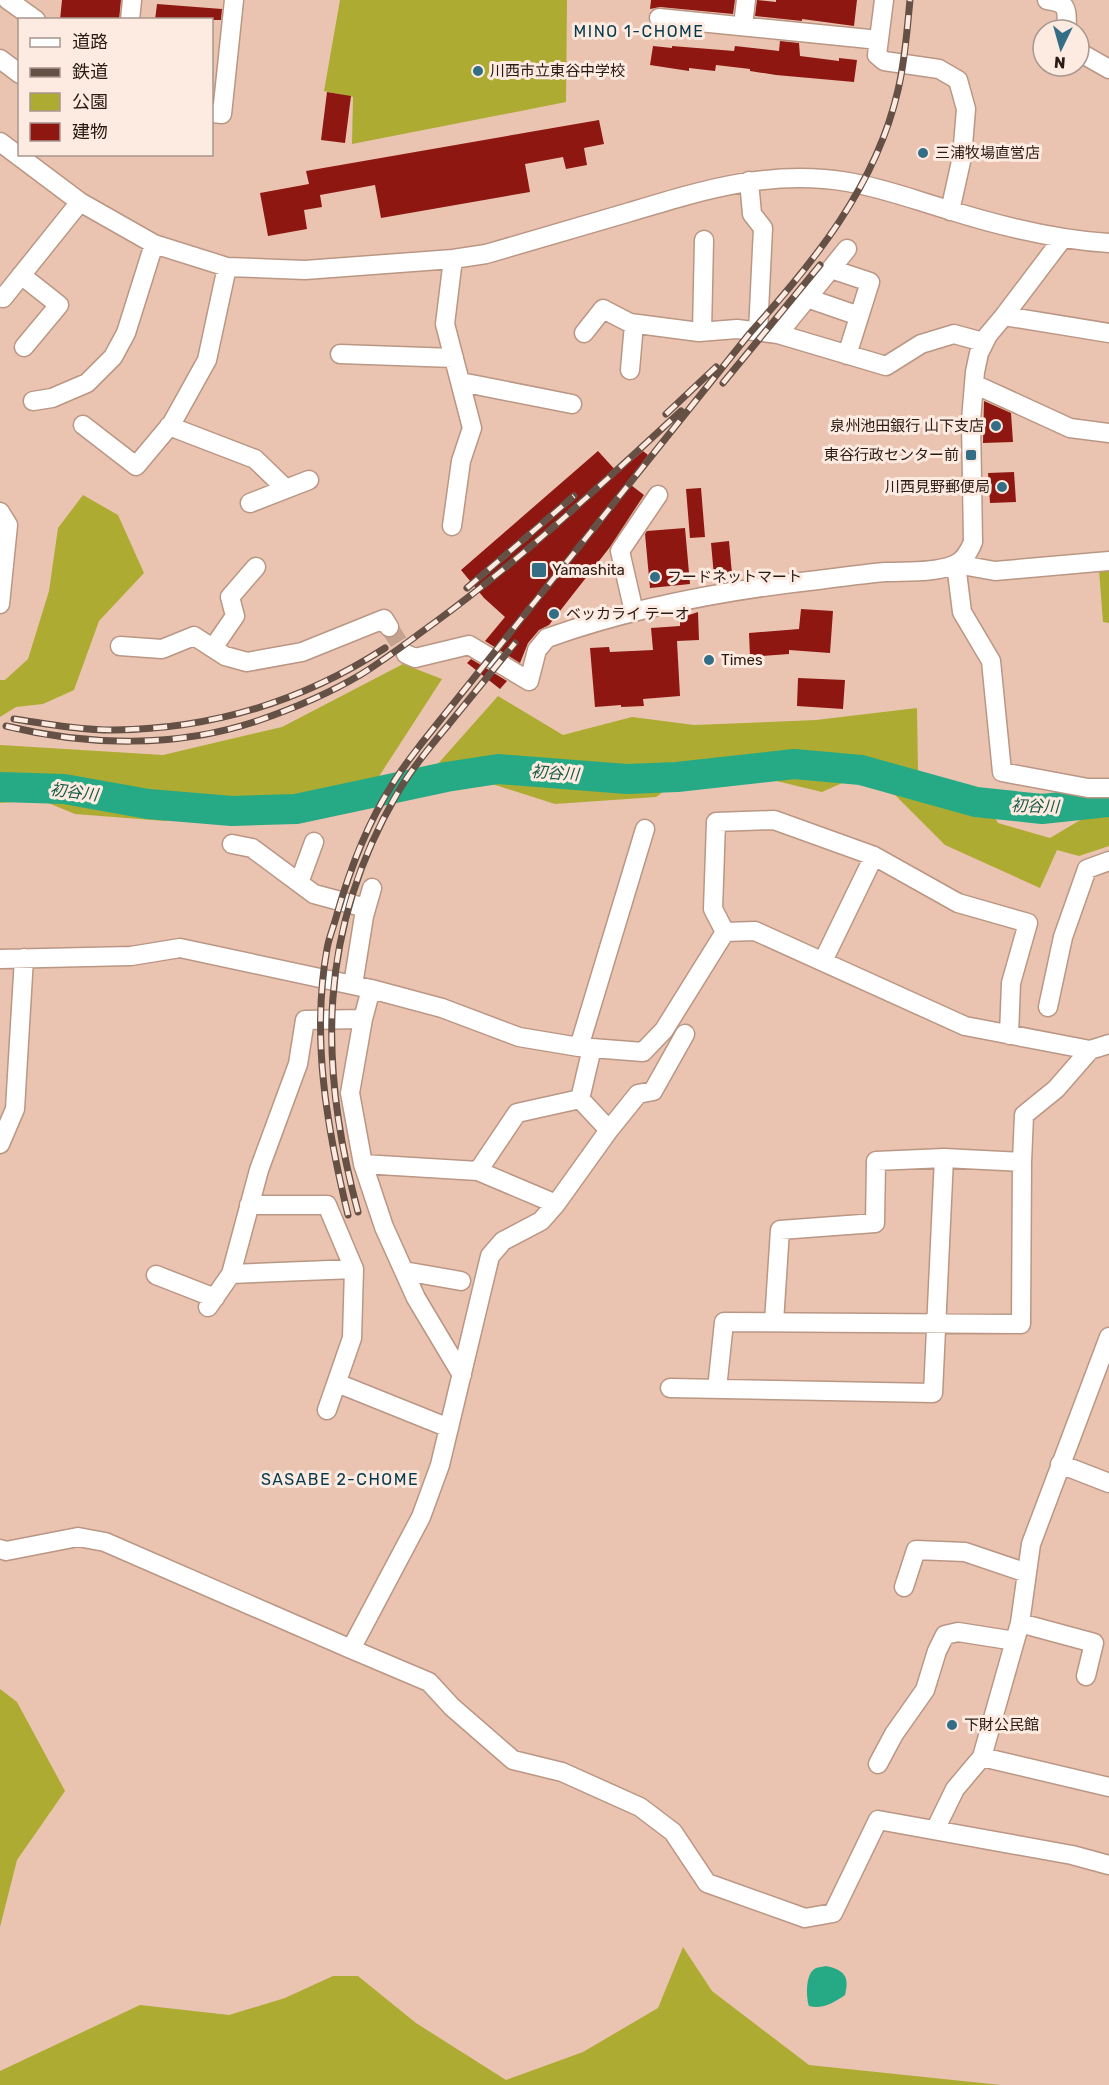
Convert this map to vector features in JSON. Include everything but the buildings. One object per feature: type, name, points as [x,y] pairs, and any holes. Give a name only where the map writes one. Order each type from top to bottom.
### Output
[{"type":"street","points":[[8,0],[30,11]]},
{"type":"street","points":[[130,18],[132,0]]},
{"type":"street","points":[[213,112],[222,114],[234,0]]},
{"type":"street","points":[[743,26],[746,0]]},
{"type":"street","points":[[884,0],[877,55],[884,61],[939,69],[958,80],[966,109],[963,157],[950,211]]},
{"type":"street","points":[[1047,0],[1060,2],[1066,9],[1066,18]]},
{"type":"street","points":[[659,18],[879,40]]},
{"type":"street","points":[[0,59],[18,72]]},
{"type":"street","points":[[1091,59],[1109,69]]},
{"type":"street","points":[[0,142],[18,156]]},
{"type":"street","points":[[19,156],[80,202],[154,244],[227,267],[304,270],[453,259],[486,254],[710,188],[749,181],[796,177],[847,182],[887,190],[950,211],[1063,238],[1109,243]]},
{"type":"street","points":[[749,181],[752,214],[764,228],[758,332]]},
{"type":"street","points":[[0,296],[3,298],[80,202]]},
{"type":"street","points":[[406,654],[415,658],[469,645],[529,681],[537,650],[547,638],[634,612],[706,595],[751,588],[880,573],[942,569],[963,560],[973,542],[970,420],[976,362],[983,342],[1063,238]]},
{"type":"street","points":[[702,332],[704,240]]},
{"type":"street","points":[[33,401],[52,398],[87,383],[113,357],[126,333],[154,244]]},
{"type":"street","points":[[778,334],[847,249]]},
{"type":"street","points":[[452,526],[461,460],[472,428],[445,324],[453,259]]},
{"type":"street","points":[[83,425],[136,466],[169,426],[207,360],[227,267]]},
{"type":"street","points":[[831,269],[870,282],[847,355]]},
{"type":"street","points":[[21,275],[59,305],[24,347]]},
{"type":"street","points":[[807,298],[859,316]]},
{"type":"street","points":[[584,333],[603,309],[634,324],[702,332],[737,329],[778,334],[886,366],[921,344],[954,334],[983,342]]},
{"type":"street","points":[[1004,316],[1109,333]]},
{"type":"street","points":[[630,370],[634,324]]},
{"type":"street","points":[[340,354],[454,358]]},
{"type":"street","points":[[460,382],[572,404]]},
{"type":"street","points":[[974,384],[1070,428],[1109,433]]},
{"type":"street","points":[[169,426],[255,459],[285,488]]},
{"type":"street","points":[[250,503],[309,480]]},
{"type":"street","points":[[634,612],[620,551],[658,495]]},
{"type":"street","points":[[0,513],[8,525],[0,604]]},
{"type":"street","points":[[956,564],[995,571],[1109,561]]},
{"type":"street","points":[[956,564],[962,612],[991,661],[1002,772],[1088,789],[1109,788]]},
{"type":"street","points":[[213,648],[235,616],[230,597],[256,567]]},
{"type":"street","points":[[120,646],[162,649],[194,636],[225,656],[247,662],[302,652],[384,619],[389,627]]},
{"type":"street","points":[[725,932],[713,909],[717,822],[774,820],[874,856],[958,903],[1028,923],[1011,983],[1009,1035]]},
{"type":"street","points":[[609,1130],[580,1099],[586,1048],[645,829]]},
{"type":"street","points":[[299,883],[314,842]]},
{"type":"street","points":[[232,844],[252,848],[314,894],[366,908]]},
{"type":"street","points":[[823,961],[874,856]]},
{"type":"street","points":[[1048,1007],[1063,937],[1087,869],[1109,861]]},
{"type":"street","points":[[372,888],[366,908],[362,987],[363,1019],[350,1093],[363,1164],[384,1227],[416,1298],[462,1375]]},
{"type":"street","points":[[725,932],[755,931],[965,1026],[1090,1050],[1109,1044]]},
{"type":"street","points":[[0,959],[131,956],[180,948],[362,987],[442,1008],[519,1037],[586,1048],[643,1052],[664,1030],[725,932]]},
{"type":"street","points":[[0,1144],[15,1109],[24,958]]},
{"type":"street","points":[[156,1275],[212,1302],[231,1274],[259,1170],[298,1064],[305,1020],[363,1019]]},
{"type":"street","points":[[351,1648],[421,1517],[440,1465],[490,1257],[503,1240],[541,1221],[556,1204],[638,1094],[653,1091],[686,1034]]},
{"type":"street","points":[[717,1389],[724,1322],[1021,1324],[1024,1115],[1056,1089],[1090,1050]]},
{"type":"street","points":[[478,1172],[517,1113],[580,1099]]},
{"type":"street","points":[[774,1322],[780,1230],[875,1223],[876,1161],[944,1158],[1022,1162]]},
{"type":"street","points":[[670,1388],[933,1393],[944,1158]]},
{"type":"street","points":[[363,1164],[478,1172],[556,1204]]},
{"type":"street","points":[[249,1205],[327,1205],[354,1269],[352,1338],[327,1410]]},
{"type":"street","points":[[231,1274],[354,1269]]},
{"type":"street","points":[[404,1271],[461,1281]]},
{"type":"street","points":[[935,1830],[955,1790],[982,1757],[1020,1623],[1031,1544],[1109,1337]]},
{"type":"street","points":[[337,1383],[449,1428]]},
{"type":"street","points":[[1060,1464],[1109,1483]]},
{"type":"street","points":[[0,1549],[6,1551],[78,1537],[105,1542],[429,1682],[452,1707],[513,1760],[562,1772],[640,1807],[674,1832],[707,1883],[804,1918],[833,1913],[878,1820],[1072,1855],[1109,1865]]},
{"type":"street","points":[[904,1587],[916,1550],[964,1552],[1027,1573]]},
{"type":"street","points":[[1020,1623],[1094,1643],[1086,1676]]},
{"type":"street","points":[[878,1764],[894,1734],[925,1690],[936,1651],[945,1635],[958,1632],[1015,1641]]},
{"type":"street","points":[[982,1757],[1109,1787]]},
{"type":"green space","points":[[340,0],[567,0],[566,102],[352,144],[353,97],[324,91]]},
{"type":"green space","points":[[83,495],[118,515],[144,573],[99,621],[74,690],[43,704],[16,707],[0,717],[0,680],[5,680],[28,659],[49,591],[58,528]]},
{"type":"green space","points":[[1109,569],[1109,623],[1103,622],[1099,570]]},
{"type":"green space","points":[[403,664],[442,679],[376,781],[165,821],[75,814],[41,800],[0,803],[0,745],[163,755],[282,727]]},
{"type":"green space","points":[[498,696],[563,735],[632,717],[694,725],[816,720],[917,708],[918,771],[980,794],[998,823],[1050,838],[1082,819],[1109,815],[1109,846],[1079,856],[1057,850],[1040,888],[945,845],[895,795],[849,780],[822,792],[703,763],[656,797],[555,804],[436,766]]},
{"type":"green space","points":[[0,1689],[17,1702],[65,1791],[17,1860],[0,1927]]},
{"type":"green space","points":[[683,1947],[712,1991],[809,2065],[1001,2085],[0,2085],[0,2071],[140,2005],[229,2015],[285,1998],[333,1976],[358,1976],[416,2023],[506,2080],[583,2052],[658,2008]]},
{"type":"shaded area","points":[[826,1966],[844,1975],[847,1983],[845,1995],[833,2003],[809,2006],[807,1991],[810,1975],[816,1968]]},
{"type":"waterway","name":"初谷川","points":[[0,787],[64,789],[148,804],[232,811],[296,809],[446,777],[498,769],[627,779],[677,777],[794,764],[861,770],[976,802],[1042,809],[1109,802]]},
{"type":"tunnel","points":[[389,627],[406,654]]},
{"type":"railway","points":[[348,1215],[334,1149],[324,1083],[321,1049],[322,982],[328,945],[348,880],[367,831],[395,780],[421,744],[750,333],[797,279],[840,221],[875,158],[888,125],[902,68],[910,0]]},
{"type":"railway","points":[[723,383],[820,265]]},
{"type":"railway","points":[[666,414],[716,367]]},
{"type":"railway","points":[[6,726],[37,733],[100,740],[164,740],[227,730],[257,721],[323,695],[379,663],[467,599],[560,521],[681,411]]},
{"type":"railway","points":[[467,588],[574,496]]},
{"type":"railway","points":[[358,1212],[345,1157],[336,1103],[332,1051],[333,998],[339,947],[352,896],[371,845],[397,794],[428,749],[515,643]]},
{"type":"railway","points":[[14,719],[77,728],[114,730],[186,724],[221,718],[289,697],[322,683],[385,648]]},
{"type":"place","name":"川西市立東谷中学校","points":[[478,71]]},
{"type":"place","name":"三浦牧場直営店","points":[[923,153]]},
{"type":"place","name":"泉州池田銀行 山下支店","points":[[996,426]]},
{"type":"place","name":"東谷行政センター前","points":[[971,455]]},
{"type":"place","name":"川西見野郵便局","points":[[1002,487]]},
{"type":"place","name":"Yamashita","points":[[539,570]]},
{"type":"place","name":"フードネットマート","points":[[655,577]]},
{"type":"place","name":"ベッカライ テーオ","points":[[554,614]]},
{"type":"place","name":"Times","points":[[709,660]]},
{"type":"place","name":"下財公民館","points":[[952,1725]]},
{"type":"district","name":"MINO 1-CHOME","points":[[639,31]]},
{"type":"district","name":"SASABE 2-CHOME","points":[[340,1479]]}]
